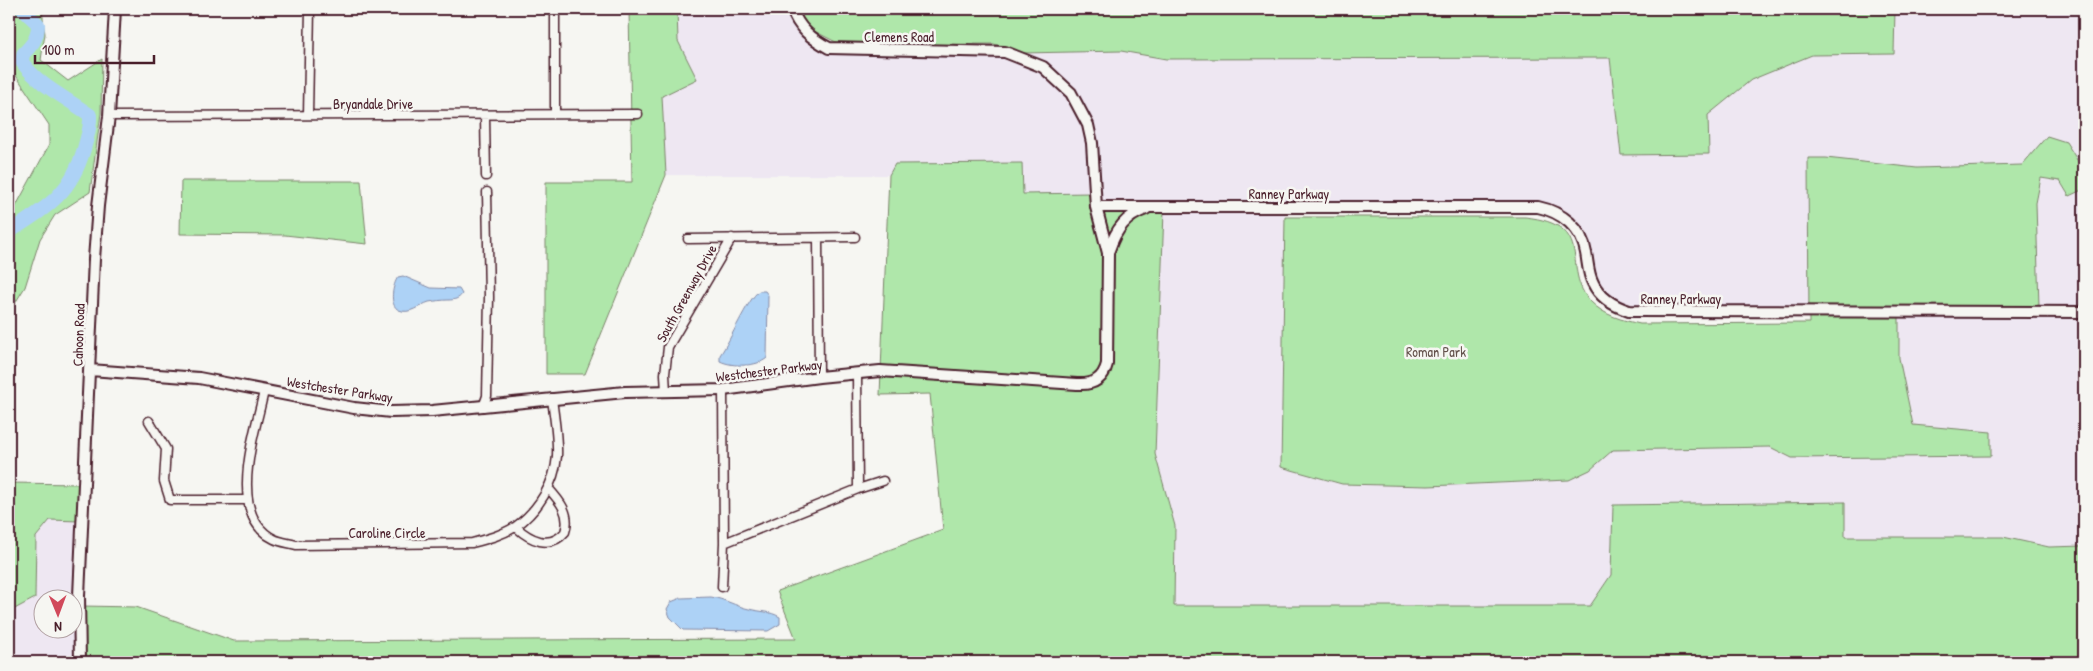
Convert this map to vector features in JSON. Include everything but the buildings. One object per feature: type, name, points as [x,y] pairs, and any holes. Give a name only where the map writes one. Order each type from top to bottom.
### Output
[{"type":"street","name":"Cahoon Road","points":[[80,662],[79,596],[97,223],[109,116],[115,9]]},
{"type":"street","points":[[308,115],[310,9]]},
{"type":"street","points":[[554,114],[555,9]]},
{"type":"street","name":"Clemens Road","points":[[792,9],[804,30],[814,40],[830,48],[985,50],[1023,57]]},
{"type":"street","name":"Westchester Parkway","points":[[90,370],[193,377],[354,408],[391,412],[483,406],[552,398],[723,390],[819,377],[880,372],[1077,384],[1094,382],[1103,375],[1107,364],[1108,253],[1096,207],[1092,143],[1080,107],[1060,81],[1043,67],[1023,57]]},
{"type":"street","name":"Bryandale Drive","points":[[109,116],[638,114]]},
{"type":"street","points":[[485,116],[486,176]]},
{"type":"street","points":[[483,406],[487,396],[489,297],[487,192]]},
{"type":"street","name":"Ranney Parkway","points":[[1096,207],[1525,206],[1550,210],[1560,215],[1578,232],[1586,251],[1592,282],[1598,291],[1616,306],[1629,311],[2084,312]]},
{"type":"street","points":[[1108,253],[1120,226],[1139,212],[1152,207]]},
{"type":"street","points":[[688,239],[855,237]]},
{"type":"street","name":"South Greenway Drive","points":[[666,392],[665,374],[668,347],[732,238]]},
{"type":"street","points":[[818,238],[819,377]]},
{"type":"street","points":[[857,373],[858,489]]},
{"type":"street","points":[[722,587],[724,543],[723,390]]},
{"type":"street","name":"Caroline Circle","points":[[264,391],[245,480],[247,500],[251,512],[261,529],[273,539],[296,545],[472,544],[496,536],[516,526],[541,500],[548,488],[557,457],[552,398]]},
{"type":"street","points":[[149,421],[166,449],[164,481],[170,500],[247,500]]},
{"type":"street","points":[[724,543],[858,489],[883,481]]},
{"type":"street","points":[[516,526],[527,537],[547,542],[555,541],[565,532],[567,516],[559,501],[548,488]]},
{"type":"shaded area","points":[[677,9],[790,9],[827,50],[990,53],[1031,65],[1052,79],[1069,97],[1079,114],[1087,137],[1091,193],[1023,194],[1022,163],[895,164],[889,175],[666,175],[661,96],[697,79],[678,41]]},
{"type":"shaded area","points":[[1895,9],[2084,9],[2084,171],[2066,142],[2023,165],[1917,168],[1826,158],[1808,159],[1809,306],[1662,308],[1632,305],[1614,299],[1600,286],[1587,236],[1575,221],[1562,210],[1536,204],[1099,204],[1096,140],[1049,67],[1023,53],[1121,51],[1166,59],[1610,58],[1621,155],[1709,154],[1708,115],[1751,80],[1812,55],[1894,54]]},
{"type":"shaded area","points":[[2041,178],[2060,181],[2069,196],[2084,189],[2084,546],[2049,547],[2003,537],[1845,537],[1845,502],[1613,505],[1611,575],[1590,606],[1173,606],[1175,526],[1155,454],[1164,211],[1285,210],[1281,467],[1342,484],[1428,486],[1569,480],[1590,470],[1613,450],[1770,447],[1792,458],[1990,432],[1913,425],[1899,358],[1899,307],[2036,203]]},
{"type":"shaded area","points":[[50,520],[79,521],[78,588],[35,588],[36,537]]},
{"type":"shaded area","points":[[32,600],[32,638],[77,638],[77,662],[9,662],[9,612]]},
{"type":"green space","points":[[9,9],[42,9],[45,34],[41,60],[68,81],[102,59],[101,113],[90,192],[55,215],[40,239],[25,287],[9,313],[9,219],[49,145],[49,125],[9,65]]},
{"type":"green space","points":[[629,9],[677,9],[678,41],[697,79],[662,96],[666,175],[585,374],[546,374],[546,182],[632,182]]},
{"type":"green space","points":[[797,9],[1895,9],[1894,54],[1812,55],[1751,80],[1708,115],[1709,154],[1621,155],[1610,58],[1166,59],[1121,51],[1023,53],[994,44],[858,45],[836,42],[808,28]]},
{"type":"green space","name":"Roman Park","points":[[2047,136],[2066,142],[2084,171],[2084,189],[2069,196],[2060,181],[2041,178],[2036,203],[2039,307],[1899,308],[1899,358],[1913,425],[1991,432],[1991,456],[1792,458],[1770,447],[1613,450],[1590,470],[1569,480],[1428,486],[1342,484],[1281,467],[1285,217],[1525,217],[1548,222],[1562,229],[1570,239],[1574,250],[1582,289],[1596,307],[1614,317],[1640,324],[1809,323],[1808,158],[1826,158],[1917,168],[2022,165]]},
{"type":"green space","points":[[1022,163],[1023,194],[1091,193],[1092,212],[1164,211],[1155,454],[1175,526],[1174,606],[1590,606],[1611,575],[1613,505],[1845,502],[1845,537],[2003,537],[2049,547],[2084,546],[2084,662],[88,662],[83,644],[82,606],[136,607],[234,641],[796,639],[777,591],[943,530],[930,394],[880,395],[889,175],[895,164]]},
{"type":"green space","points":[[181,181],[361,181],[367,244],[285,235],[180,234]]},
{"type":"green space","points":[[9,483],[80,484],[79,521],[50,520],[36,537],[35,588],[32,588],[32,600],[9,612]]},
{"type":"water","points":[[403,276],[431,288],[459,289],[462,294],[454,299],[429,302],[407,311],[399,310],[393,304],[392,294],[398,277]]},
{"type":"water","points":[[759,291],[765,291],[768,295],[767,358],[757,363],[744,365],[720,361],[720,355],[744,311]]},
{"type":"water","points":[[711,597],[744,608],[776,615],[780,617],[780,624],[768,631],[683,630],[670,617],[667,609],[671,602],[681,598]]},
{"type":"waterway","points":[[9,232],[46,207],[64,189],[79,165],[90,124],[90,115],[45,85],[22,62],[23,54],[32,44],[38,29],[38,24],[22,9]]}]
